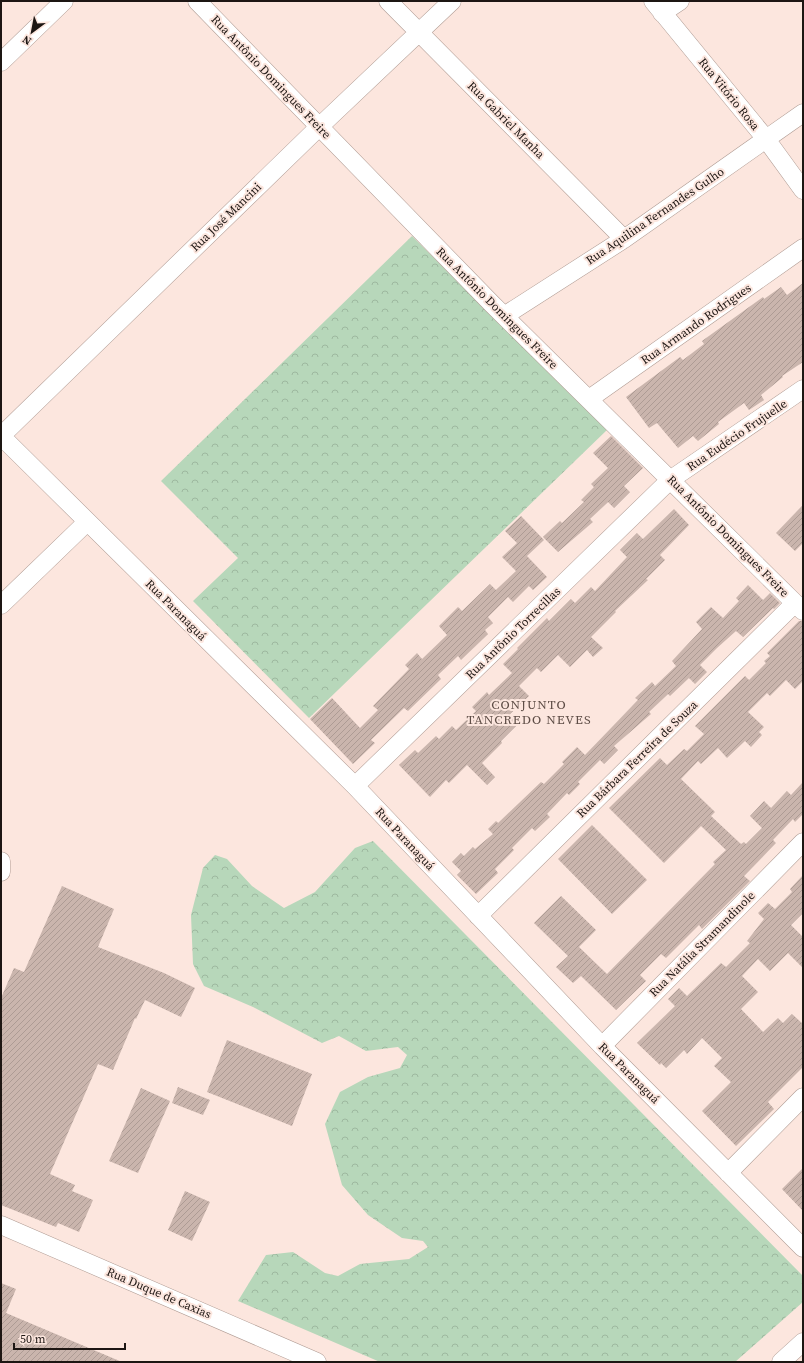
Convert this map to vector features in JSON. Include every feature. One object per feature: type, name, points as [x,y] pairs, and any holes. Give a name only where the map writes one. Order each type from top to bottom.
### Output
[{"type":"street","points":[[1,62],[64,1]]},
{"type":"street","name":"Rua Antônio Domingues Freire","points":[[197,1],[504,316],[799,607]]},
{"type":"street","name":"Rua Gabriel Manha","points":[[388,1],[624,240]]},
{"type":"street","name":"Rua José Mancini","points":[[1,436],[319,127],[452,1]]},
{"type":"street","points":[[658,7],[680,1]]},
{"type":"street","name":"Rua Vitório Rosa","points":[[658,7],[766,139],[803,190]]},
{"type":"street","name":"Rua Aquilina Fernandes Gulho","points":[[504,316],[624,240],[803,113]]},
{"type":"street","name":"Rua Armando Rodrigues","points":[[589,399],[803,248]]},
{"type":"street","name":"Rua Eudécio Frujuelle","points":[[670,480],[803,389]]},
{"type":"street","name":"Rua Paranaguá","points":[[1,436],[355,786],[602,1046],[803,1248]]},
{"type":"street","name":"Rua Antônio Torrecillas","points":[[355,786],[670,480]]},
{"type":"street","points":[[1,605],[87,522]]},
{"type":"street","name":"Rua Bárbara Ferreira de Souza","points":[[478,916],[799,607]]},
{"type":"street","name":"Rua Natália Stramandinole","points":[[602,1046],[803,842]]},
{"type":"street","points":[[1,861],[1,872]]},
{"type":"street","points":[[728,1173],[803,1097]]},
{"type":"street","name":"Rua Duque de Caxias","points":[[1,1225],[317,1362]]},
{"type":"street","points":[[781,1362],[801,1346]]},
{"type":"green space","points":[[412,236],[607,430],[309,718],[193,601],[238,558],[161,481]]},
{"type":"green space","points":[[373,841],[803,1276],[803,1302],[735,1362],[380,1362],[238,1301],[266,1255],[293,1252],[325,1273],[338,1276],[360,1264],[409,1259],[428,1247],[423,1241],[402,1238],[368,1215],[342,1185],[325,1124],[340,1092],[368,1077],[400,1068],[407,1055],[398,1047],[366,1051],[339,1036],[322,1043],[253,1007],[204,986],[193,964],[191,915],[203,868],[215,855],[227,859],[252,886],[284,908],[315,892],[355,848]]},
{"type":"building","points":[[803,283],[803,362],[782,376],[783,377],[761,395],[764,400],[749,410],[744,403],[718,422],[719,424],[698,441],[693,436],[678,448],[657,423],[649,428],[626,397],[680,357],[683,360],[704,344],[702,341],[763,297],[764,299],[781,287],[787,295]]},
{"type":"building","points":[[611,436],[643,468],[624,486],[630,492],[614,508],[608,502],[590,519],[593,522],[558,552],[543,537],[560,521],[562,523],[584,502],[581,500],[594,487],[591,484],[608,468],[593,453]]},
{"type":"building","points":[[803,505],[803,543],[795,551],[776,533]]},
{"type":"building","points":[[674,509],[689,525],[660,555],[665,560],[646,579],[648,580],[615,611],[616,612],[591,637],[603,648],[593,657],[587,650],[570,667],[558,655],[541,672],[537,668],[519,686],[529,696],[509,715],[518,724],[482,763],[495,777],[487,785],[467,765],[449,783],[446,780],[430,797],[399,765],[415,750],[418,753],[436,736],[439,739],[452,726],[456,730],[476,711],[472,707],[487,692],[489,695],[512,673],[503,664],[518,649],[517,648],[547,618],[549,621],[571,599],[575,603],[591,587],[595,591],[627,557],[620,550],[637,533],[643,539]]},
{"type":"building","points":[[521,516],[544,540],[527,556],[547,577],[533,590],[529,586],[513,602],[508,597],[488,617],[493,623],[485,630],[488,634],[461,660],[458,656],[438,675],[441,679],[408,711],[404,708],[371,740],[375,743],[353,764],[310,719],[332,698],[360,728],[378,710],[373,706],[409,669],[405,665],[417,653],[422,659],[447,635],[439,626],[458,607],[462,611],[490,584],[496,590],[516,571],[502,557],[517,543],[505,531]]},
{"type":"building","points":[[748,585],[763,600],[770,593],[780,603],[743,637],[736,631],[717,648],[700,665],[707,672],[695,684],[689,678],[670,696],[668,694],[649,712],[651,714],[614,746],[618,750],[604,764],[600,760],[578,782],[580,784],[569,795],[567,793],[547,814],[550,817],[535,831],[532,828],[512,848],[514,850],[495,869],[498,873],[476,894],[457,875],[461,871],[452,862],[461,853],[464,856],[473,847],[475,849],[493,834],[488,829],[496,821],[498,823],[541,782],[544,784],[564,764],[562,762],[577,747],[585,755],[638,700],[635,698],[652,682],[655,686],[676,666],[672,661],[702,629],[696,622],[711,607],[723,618],[739,601],[736,598]]},
{"type":"building","points":[[799,621],[803,621],[803,681],[795,689],[786,680],[770,696],[767,693],[748,712],[764,727],[759,732],[762,735],[751,747],[745,741],[727,758],[718,748],[701,764],[698,761],[681,779],[715,812],[711,816],[741,844],[744,842],[746,844],[762,828],[750,816],[764,801],[771,808],[787,791],[791,795],[803,782],[803,814],[795,822],[793,819],[773,840],[776,843],[744,876],[750,881],[702,929],[699,925],[666,958],[661,954],[640,975],[646,981],[616,1010],[581,976],[573,983],[556,967],[568,956],[534,923],[561,896],[596,930],[579,947],[607,974],[715,864],[713,862],[726,850],[701,826],[664,863],[609,808],[660,758],[667,765],[684,749],[687,751],[704,734],[695,726],[745,676],[749,680],[766,663],[764,661],[770,656],[767,653]]},
{"type":"building","points":[[592,825],[647,880],[612,914],[558,859]]},
{"type":"building","points":[[803,875],[803,913],[791,925],[803,937],[803,968],[788,953],[770,971],[758,959],[742,976],[758,992],[741,1009],[763,1032],[778,1018],[783,1023],[792,1014],[803,1024],[803,1067],[768,1102],[774,1109],[736,1146],[702,1111],[731,1082],[714,1066],[722,1058],[702,1038],[687,1054],[684,1050],[666,1068],[661,1063],[660,1065],[637,1043],[675,1006],[668,999],[679,988],[687,996],[721,963],[726,967],[750,943],[747,941],[764,919],[758,913],[768,903],[775,909],[792,892],[790,889]]},
{"type":"building","points":[[62,886],[114,909],[98,947],[164,973],[195,988],[181,1017],[145,1000],[136,1019],[135,1018],[113,1070],[98,1064],[50,1174],[75,1185],[72,1191],[93,1200],[79,1232],[58,1223],[56,1227],[1,1205],[1,998],[14,968],[24,972]]},
{"type":"building","points":[[227,1040],[312,1074],[292,1126],[207,1092]]},
{"type":"building","points":[[178,1087],[210,1100],[203,1115],[172,1103]]},
{"type":"building","points":[[141,1088],[170,1101],[138,1173],[109,1161]]},
{"type":"building","points":[[803,1168],[803,1211],[782,1189]]},
{"type":"building","points":[[185,1191],[210,1202],[192,1241],[168,1230]]},
{"type":"building","points":[[1,1283],[16,1289],[6,1313],[122,1362],[1,1362]]},
{"type":"district","name":"CONJUNTO TANCREDO NEVES","points":[[529,712]]}]
